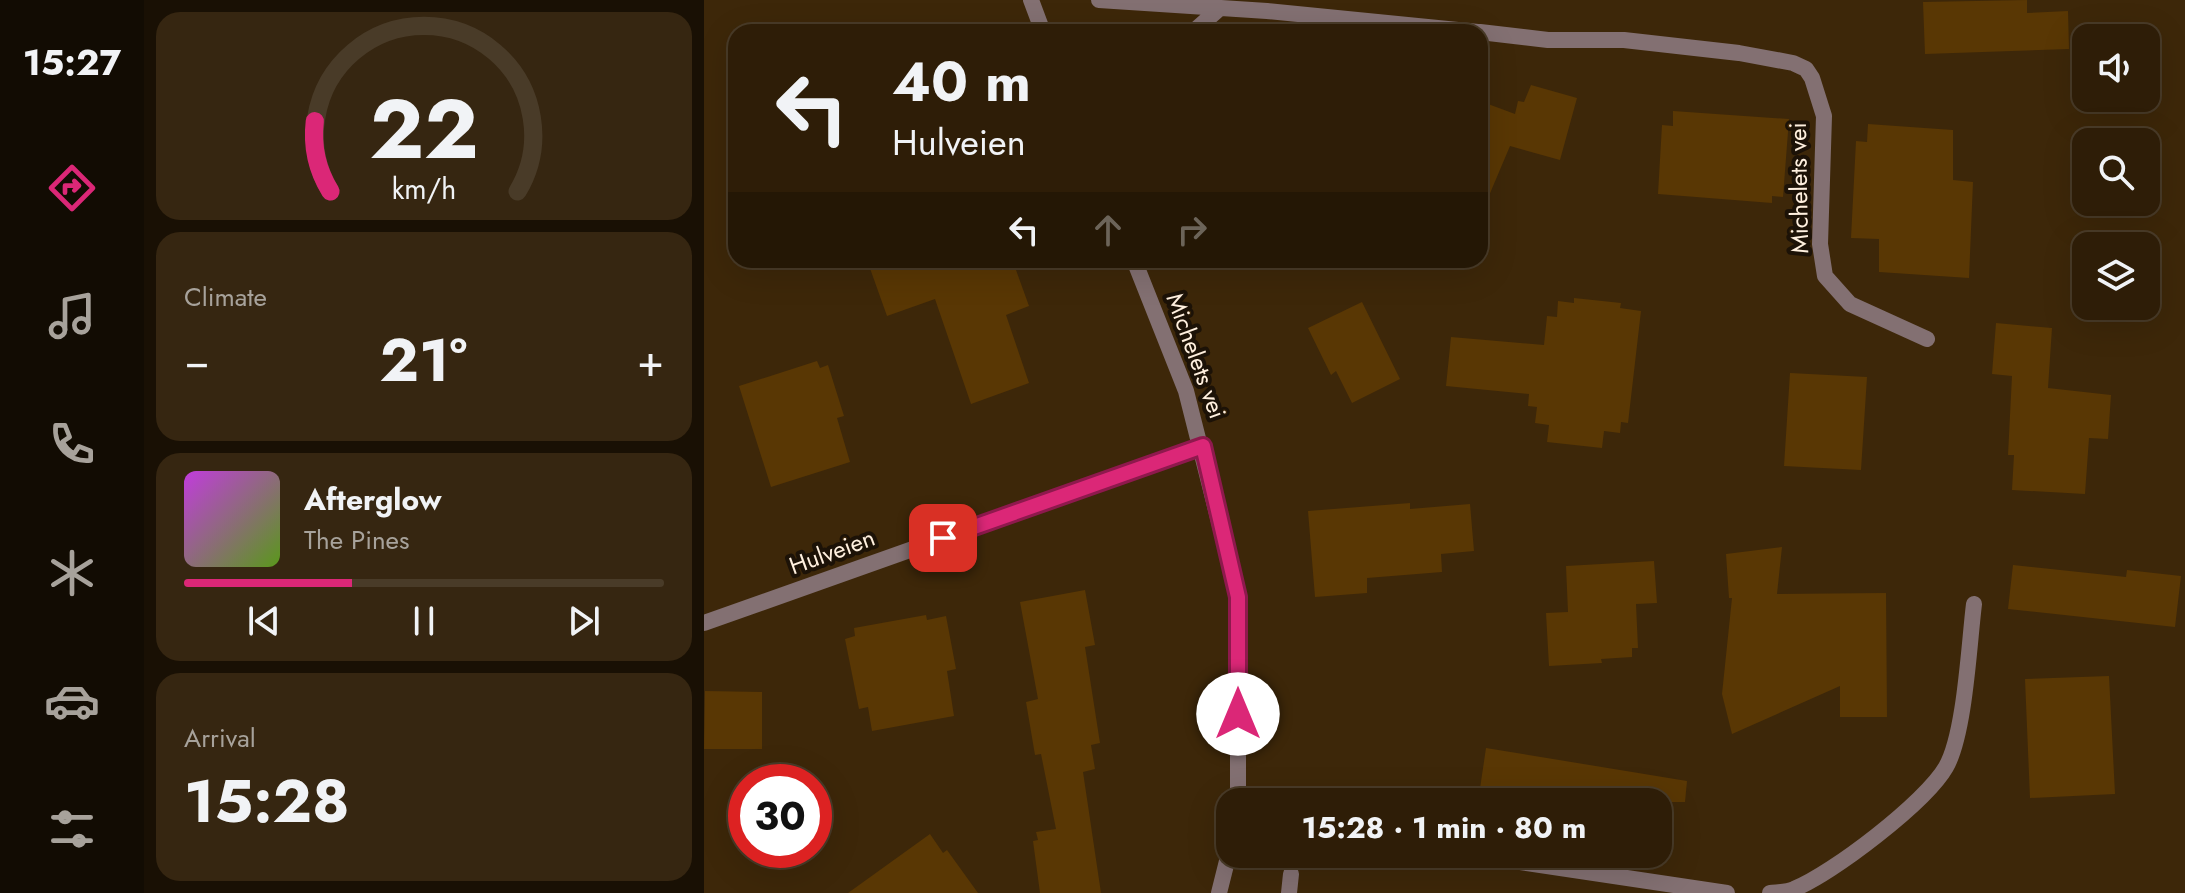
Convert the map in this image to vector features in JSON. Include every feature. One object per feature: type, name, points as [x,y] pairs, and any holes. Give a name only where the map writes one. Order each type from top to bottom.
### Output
[{"type":"street","points":[[1031,0],[1040,24]]},
{"type":"street","name":"Michelets vei","points":[[1099,0],[1393,24]]},
{"type":"street","points":[[1202,24],[1220,8]]},
{"type":"street","name":"Michelets vei","points":[[1488,33],[1548,40],[1624,40],[1682,46],[1780,60],[1806,69],[1824,116],[1820,244],[1825,276],[1850,304],[1927,339]]},
{"type":"street","name":"Michelets vei","points":[[1137,268],[1186,391],[1203,446],[1238,597],[1238,788]]},
{"type":"street","name":"Hulveien","points":[[704,623],[1203,446]]},
{"type":"street","points":[[1770,893],[1794,889],[1853,853],[1921,797],[1947,766],[1962,706],[1974,604]]},
{"type":"street","points":[[1219,893],[1225,868]]},
{"type":"street","points":[[1560,868],[1727,893]]},
{"type":"street","points":[[1289,893],[1291,874]]},
{"type":"building","points":[[2027,0],[2027,13],[2068,11],[2069,49],[1925,54],[1923,2]]},
{"type":"building","points":[[1531,85],[1577,98],[1560,160],[1510,146],[1488,198],[1488,104],[1515,114],[1518,101],[1524,102]]},
{"type":"building","points":[[1673,111],[1789,119],[1783,197],[1772,196],[1772,203],[1658,194],[1662,125],[1673,126]]},
{"type":"building","points":[[1868,124],[1953,130],[1953,180],[1973,182],[1969,278],[1879,272],[1879,239],[1851,238],[1856,141],[1867,142]]},
{"type":"building","points":[[870,268],[1022,268],[1016,270],[1029,306],[1006,315],[1029,383],[971,404],[935,299],[887,316]]},
{"type":"building","points":[[1574,298],[1621,303],[1620,308],[1641,311],[1628,423],[1621,422],[1620,433],[1604,431],[1602,448],[1547,442],[1549,425],[1535,423],[1537,407],[1528,406],[1529,394],[1446,386],[1451,337],[1544,345],[1547,316],[1557,317],[1558,301],[1574,303]]},
{"type":"building","points":[[1362,302],[1400,379],[1352,403],[1336,371],[1331,375],[1308,328]]},
{"type":"building","points":[[1996,323],[2052,328],[2048,388],[2111,395],[2108,439],[2089,438],[2085,494],[2012,490],[2014,455],[2008,455],[2012,376],[1992,374]]},
{"type":"building","points":[[817,361],[820,368],[828,365],[844,416],[837,418],[850,462],[771,487],[739,386]]},
{"type":"building","points":[[1790,373],[1867,377],[1861,470],[1784,466]]},
{"type":"building","points":[[1410,503],[1410,509],[1470,504],[1474,551],[1441,554],[1442,572],[1367,578],[1367,593],[1315,597],[1308,511]]},
{"type":"building","points":[[1782,547],[1777,594],[1886,593],[1887,717],[1840,717],[1840,686],[1732,734],[1722,694],[1732,598],[1729,598],[1726,554]]},
{"type":"building","points":[[1654,561],[1657,603],[1636,604],[1638,648],[1632,648],[1632,657],[1601,659],[1602,663],[1549,666],[1546,613],[1568,612],[1566,566]]},
{"type":"building","points":[[2013,565],[2126,577],[2127,570],[2181,576],[2175,627],[2008,609]]},
{"type":"building","points":[[1085,590],[1095,645],[1085,647],[1100,743],[1091,745],[1095,769],[1083,772],[1101,893],[1040,893],[1033,841],[1038,840],[1036,832],[1056,829],[1041,754],[1035,755],[1026,702],[1038,699],[1020,602]]},
{"type":"building","points":[[926,615],[927,620],[946,616],[956,669],[947,671],[954,716],[872,731],[868,707],[859,709],[845,639],[855,636],[854,628]]},
{"type":"building","points":[[2109,676],[2115,794],[2030,798],[2025,679]]},
{"type":"building","points":[[705,691],[762,692],[762,749],[704,749]]},
{"type":"building","points":[[1486,748],[1687,781],[1685,802],[1672,802],[1672,788],[1480,788]]},
{"type":"building","points":[[930,834],[943,853],[947,850],[978,893],[848,893]]},
{"type":"route","points":[[943,538],[1203,446],[1238,597],[1238,714]]}]
